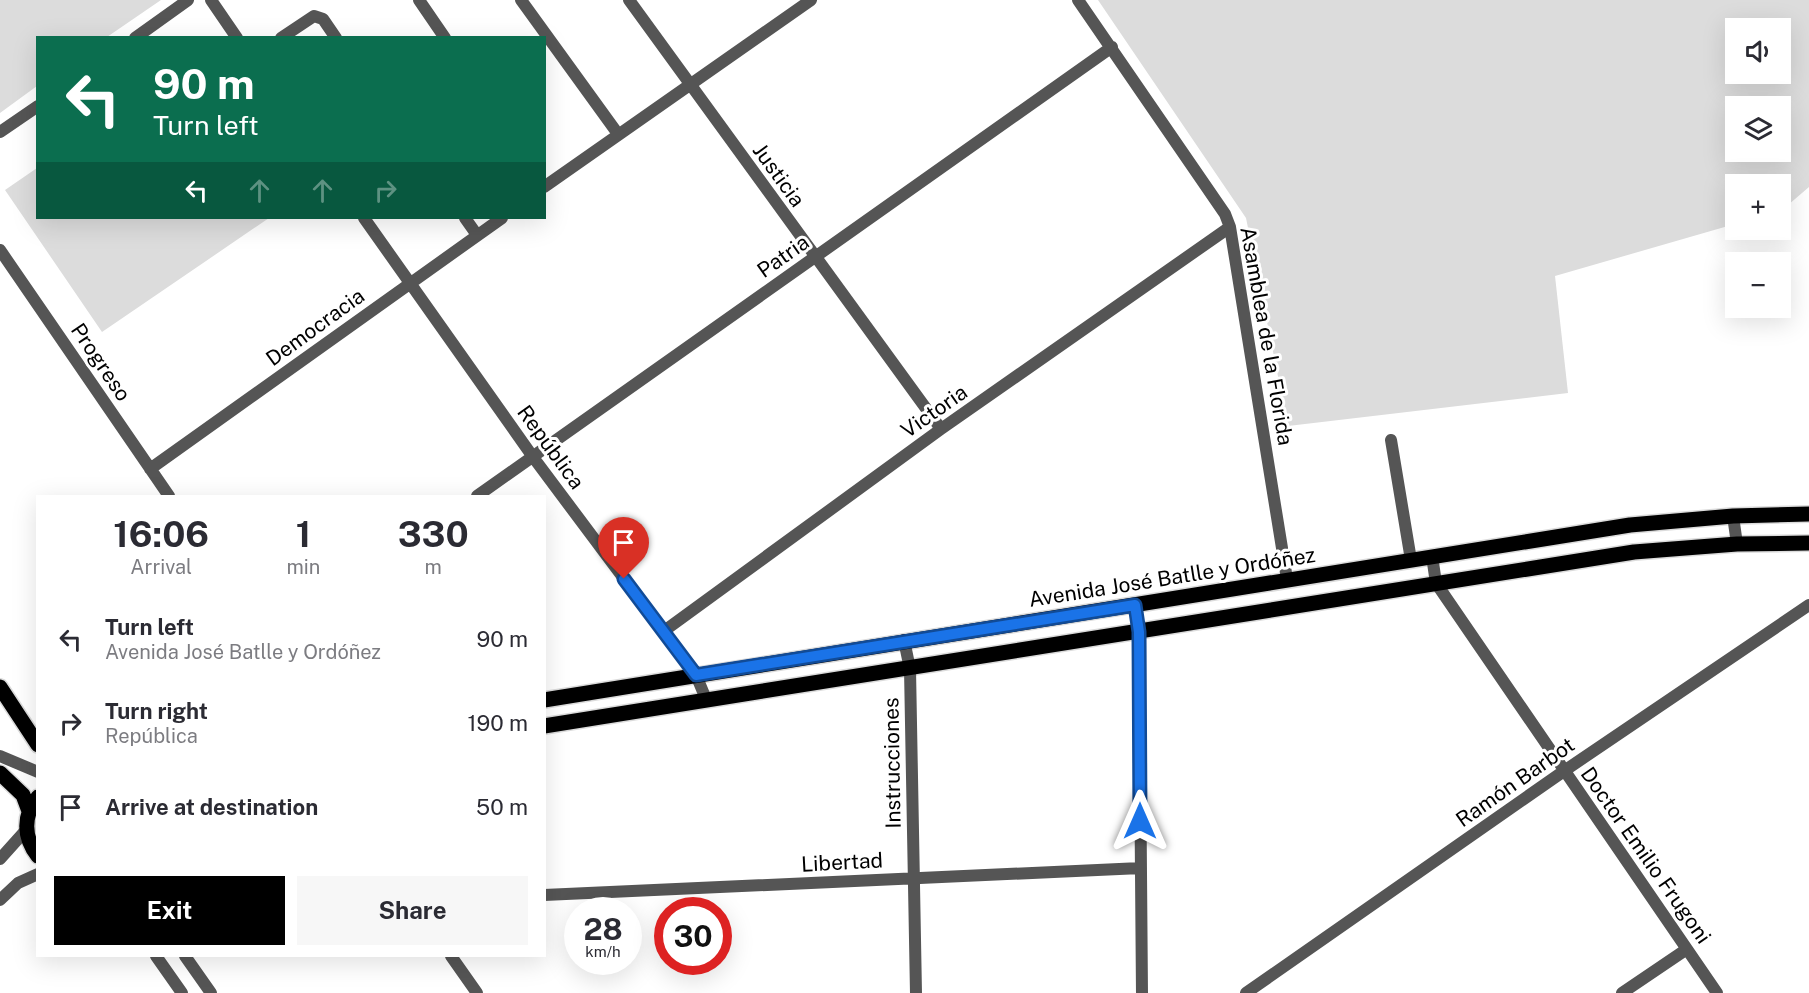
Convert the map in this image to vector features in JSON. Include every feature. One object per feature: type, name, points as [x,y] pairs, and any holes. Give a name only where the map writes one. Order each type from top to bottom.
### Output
[{"type":"main road","name":"Avenida José Batlle y Ordóñez","points":[[546,700],[904,640],[1630,525],[1734,516],[1809,514]]},
{"type":"main road","points":[[546,726],[1634,552],[1737,544],[1809,543]]},
{"type":"main road","points":[[0,687],[36,742]]},
{"type":"main road","points":[[0,773],[23,795],[29,810]]},
{"type":"main road","points":[[36,800],[29,810],[26,830],[36,852]]},
{"type":"street","points":[[138,36],[189,0]]},
{"type":"street","points":[[211,0],[236,36]]},
{"type":"street","points":[[419,0],[445,36]]},
{"type":"street","points":[[521,0],[618,135]]},
{"type":"street","name":"Justicia","points":[[629,0],[814,258],[941,429]]},
{"type":"street","points":[[546,183],[811,0]]},
{"type":"street","name":"Asamblea de la Florida","points":[[1078,0],[1225,214],[1230,227],[1287,579]]},
{"type":"street","points":[[284,36],[314,16],[323,19],[335,36]]},
{"type":"street","name":"Patria","points":[[478,495],[1112,47]]},
{"type":"street","points":[[0,132],[36,107]]},
{"type":"street","name":"República","points":[[365,219],[533,457],[696,675],[705,699]]},
{"type":"street","points":[[466,219],[477,235]]},
{"type":"street","name":"Democracia","points":[[150,469],[501,219]]},
{"type":"street","name":"Victoria","points":[[664,631],[941,429],[1230,227]]},
{"type":"street","name":"Progreso","points":[[0,250],[168,495]]},
{"type":"street","points":[[1391,440],[1411,560]]},
{"type":"street","points":[[1734,516],[1737,544]]},
{"type":"street","name":"Doctor Emilio Frugoni","points":[[1432,556],[1436,583],[1717,993]]},
{"type":"street","points":[[1135,605],[1139,632],[1142,993]]},
{"type":"street","name":"Ramón Barbot","points":[[1246,993],[1564,771],[1809,605]]},
{"type":"street","name":"Instrucciones","points":[[904,640],[910,669],[916,993]]},
{"type":"street","points":[[0,756],[36,771]]},
{"type":"street","points":[[0,859],[26,830]]},
{"type":"street","name":"Libertad","points":[[546,895],[1141,868]]},
{"type":"street","points":[[0,900],[18,883],[36,875]]},
{"type":"street","points":[[1622,993],[1687,949]]},
{"type":"street","points":[[157,957],[182,993]]},
{"type":"street","points":[[186,957],[211,993]]},
{"type":"street","points":[[452,957],[477,993]]},
{"type":"shaded area","points":[[0,0],[161,0],[108,36],[36,36],[36,87],[0,113]]},
{"type":"shaded area","points":[[1098,0],[1809,0],[1809,187],[1791,202],[1791,174],[1725,174],[1725,227],[1555,276],[1568,393],[1288,426],[1246,218]]},
{"type":"shaded area","points":[[36,169],[36,219],[268,219],[102,332],[5,190]]},
{"type":"route","points":[[624,579],[696,675],[904,640],[1135,605],[1139,632],[1140,821]]}]
